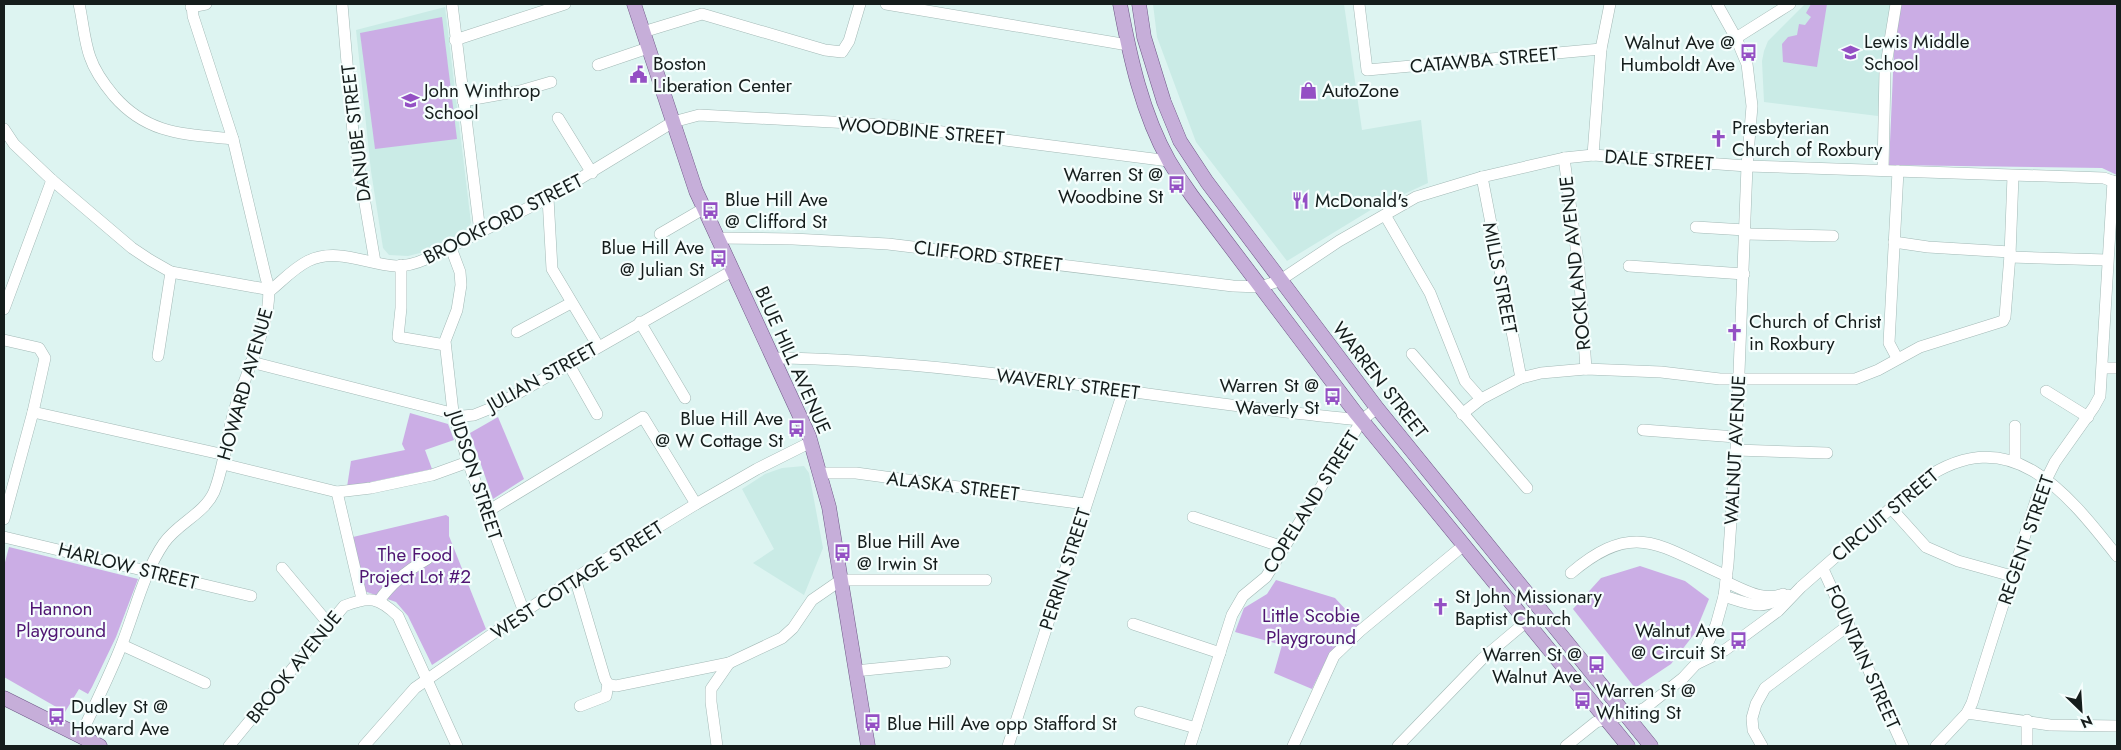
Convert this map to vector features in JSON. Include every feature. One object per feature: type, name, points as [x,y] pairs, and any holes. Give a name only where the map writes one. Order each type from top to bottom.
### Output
[{"type":"main road","name":"BLUE HILL AVENUE","points":[[634,4],[703,209],[811,442],[829,507],[868,746]]},
{"type":"main road","name":"WARREN STREET","points":[[1120,4],[1128,45],[1149,116],[1169,161],[1192,196],[1362,420],[1628,746]]},
{"type":"main road","name":"WARREN STREET","points":[[1138,4],[1151,64],[1180,141],[1207,182],[1377,408],[1651,746]]},
{"type":"main road","points":[[4,698],[100,746]]},
{"type":"street","points":[[79,4],[89,55],[96,71],[123,106],[137,118],[164,130],[233,139]]},
{"type":"street","points":[[191,6],[206,4]]},
{"type":"street","name":"DANUBE STREET","points":[[342,4],[353,133],[375,262]]},
{"type":"street","points":[[452,4],[480,232]]},
{"type":"street","points":[[455,40],[565,4]]},
{"type":"street","points":[[643,32],[702,14],[824,50],[842,52],[849,41],[860,4]]},
{"type":"street","points":[[886,4],[1128,45]]},
{"type":"street","name":"CATAWBA STREET","points":[[1359,4],[1366,70],[1601,49]]},
{"type":"street","points":[[1593,155],[1601,49],[1610,4]]},
{"type":"street","name":"WALNUT AVENUE","points":[[1566,746],[1596,722],[1645,708],[1683,678],[1696,664],[1716,625],[1724,596],[1727,579],[1736,450],[1747,166],[1752,94],[1748,69],[1736,38],[1717,4]]},
{"type":"street","points":[[1736,38],[1790,4]]},
{"type":"street","points":[[1883,170],[1885,71],[1896,4]]},
{"type":"street","name":"HOWARD AVENUE","points":[[80,737],[122,645],[149,572],[164,543],[186,521],[205,506],[213,493],[224,460],[233,414],[252,362],[268,308],[270,290],[233,139],[191,6]]},
{"type":"street","points":[[598,65],[648,48]]},
{"type":"street","points":[[463,101],[520,91],[551,82]]},
{"type":"street","name":"WOODBINE STREET","points":[[673,122],[699,115],[888,125],[1169,161]]},
{"type":"street","points":[[558,118],[592,173]]},
{"type":"street","name":"BROOKFORD STREET","points":[[270,290],[295,268],[309,260],[326,256],[339,255],[402,265],[412,264],[451,248],[548,198],[673,122]]},
{"type":"street","points":[[4,129],[14,144],[52,180],[132,248],[171,272],[270,290]]},
{"type":"street","name":"DALE STREET","points":[[1260,287],[1279,280],[1338,241],[1416,197],[1482,177],[1564,158],[1593,155],[1747,166],[2104,178],[2115,182]]},
{"type":"street","name":"ROCKLAND AVENUE","points":[[1564,158],[1579,269],[1586,369]]},
{"type":"street","points":[[1897,358],[1889,343],[1898,171]]},
{"type":"street","points":[[1462,414],[1481,399],[1521,378],[1541,373],[1586,369],[1739,379],[1855,379],[1878,370],[1920,347],[2003,322],[2010,255],[2012,176]]},
{"type":"street","name":"MILLS STREET","points":[[1482,177],[1521,378]]},
{"type":"street","points":[[4,308],[52,180]]},
{"type":"street","name":"REGENT STREET","points":[[1936,746],[1967,713],[1972,703],[2045,479],[2088,417],[2100,396],[2112,308],[2107,260],[2115,182]]},
{"type":"street","points":[[548,198],[552,269],[598,346]]},
{"type":"street","points":[[660,234],[703,209]]},
{"type":"street","points":[[1385,215],[1430,293],[1465,381],[1481,399]]},
{"type":"street","points":[[1696,227],[1745,232],[1833,236]]},
{"type":"street","name":"CLIFFORD STREET","points":[[716,238],[784,238],[888,244],[1233,286],[1260,287]]},
{"type":"street","points":[[1894,242],[2010,255],[2107,260]]},
{"type":"street","name":"JUDSON STREET","points":[[451,248],[460,272],[460,297],[445,345],[453,412],[468,462],[488,511],[524,612]]},
{"type":"street","points":[[402,265],[398,336],[445,345]]},
{"type":"street","points":[[1629,266],[1744,274]]},
{"type":"street","name":"JULIAN STREET","points":[[252,362],[468,415],[489,408],[732,271]]},
{"type":"street","points":[[158,356],[171,272]]},
{"type":"street","points":[[517,332],[570,302]]},
{"type":"street","points":[[640,322],[686,398]]},
{"type":"street","points":[[4,340],[34,346],[43,352],[44,358],[33,412],[4,519]]},
{"type":"street","points":[[1412,354],[1527,488]]},
{"type":"street","name":"WAVERLY STREET","points":[[773,358],[864,361],[929,367],[1278,412],[1362,420]]},
{"type":"street","points":[[568,363],[597,414]]},
{"type":"street","points":[[2103,368],[2117,368]]},
{"type":"street","points":[[2046,391],[2088,417]]},
{"type":"street","name":"PERRIN STREET","points":[[1008,746],[1085,504],[1123,392]]},
{"type":"street","name":"COPELAND STREET","points":[[1190,746],[1232,615],[1243,596],[1266,577],[1362,420],[1377,408]]},
{"type":"street","points":[[33,412],[224,460],[337,492],[371,488],[432,475],[468,462]]},
{"type":"street","points":[[488,511],[643,417],[696,504]]},
{"type":"street","points":[[2015,426],[2015,460]]},
{"type":"street","points":[[1643,430],[1736,436]]},
{"type":"street","name":"WEST COTTAGE STREET","points":[[364,746],[394,711],[426,680],[524,612],[575,578],[696,504],[757,468],[811,442]]},
{"type":"street","points":[[1736,450],[1827,453]]},
{"type":"street","name":"CIRCUIT STREET","points":[[1696,664],[1726,650],[1778,611],[1801,587],[1922,480],[1948,464],[1961,459],[1983,456],[2015,460],[2045,479],[2082,514],[2117,556]]},
{"type":"street","name":"ALASKA STREET","points":[[821,474],[856,473],[1085,504]]},
{"type":"street","points":[[337,492],[362,599]]},
{"type":"street","points":[[1892,508],[1926,547],[1958,561],[2012,576]]},
{"type":"street","points":[[1193,517],[1283,547]]},
{"type":"street","name":"HARLOW STREET","points":[[4,537],[251,596]]},
{"type":"street","name":"CIRCUIT STREET","points":[[1571,573],[1602,550],[1634,541],[1650,542],[1763,597],[1774,597],[1801,587]]},
{"type":"street","points":[[1293,746],[1334,656],[1360,631],[1464,545]]},
{"type":"street","points":[[427,559],[409,570],[385,592],[379,601],[398,616],[457,746]]},
{"type":"street","points":[[282,568],[328,623]]},
{"type":"street","name":"FOUNTAIN STREET","points":[[1823,569],[1903,746]]},
{"type":"street","points":[[575,578],[608,684],[606,696],[580,706]]},
{"type":"street","points":[[608,684],[616,686],[729,663],[782,638],[793,628],[812,600],[841,580],[986,580]]},
{"type":"street","name":"CIRCUIT STREET","points":[[1724,596],[1752,604],[1772,605],[1801,587]]},
{"type":"street","name":"BROOK AVENUE","points":[[229,746],[328,623],[344,606],[362,599],[379,601]]},
{"type":"street","points":[[1398,746],[1482,659],[1527,620]]},
{"type":"street","points":[[1133,624],[1220,653]]},
{"type":"street","points":[[1762,746],[1753,730],[1752,718],[1756,704],[1765,688],[1848,625]]},
{"type":"street","points":[[122,645],[205,683]]},
{"type":"street","points":[[855,671],[945,662]]},
{"type":"street","points":[[717,746],[711,689],[729,663]]},
{"type":"street","points":[[1140,712],[1196,728]]},
{"type":"street","points":[[1967,713],[2027,720],[2050,725],[2117,726]]},
{"type":"street","points":[[2027,720],[2027,746]]},
{"type":"shaded area","points":[[1153,4],[1344,4],[1362,130],[1421,120],[1428,183],[1374,208],[1287,261],[1196,142],[1157,37]]},
{"type":"shaded area","points":[[1805,4],[1891,4],[1880,81],[1878,116],[1764,102],[1762,61],[1768,41]]},
{"type":"shaded area","name":"John Winthrop School","points":[[445,7],[471,223],[466,231],[424,252],[408,256],[389,255],[383,248],[371,171],[356,30]]},
{"type":"shaded area","points":[[804,466],[809,473],[823,548],[804,595],[753,563],[774,549],[742,489],[765,474],[782,468]]},
{"type":"green space","points":[[1811,4],[1827,4],[1817,67],[1783,62],[1782,44],[1788,37],[1797,35],[1799,24],[1805,25],[1811,17],[1806,13]]},
{"type":"green space","points":[[1896,4],[2117,4],[2117,175],[2102,168],[1889,165]]},
{"type":"green space","points":[[442,17],[457,139],[375,149],[360,33]]},
{"type":"green space","points":[[410,413],[448,424],[454,440],[425,450],[432,469],[347,487],[351,461],[405,450],[402,444]]},
{"type":"green space","points":[[498,417],[524,479],[493,499],[470,433]]},
{"type":"green space","name":"The Food Project Lot #2","points":[[446,515],[449,517],[449,536],[486,629],[432,665],[408,616],[396,602],[364,591],[353,537]]},
{"type":"green space","name":"Hannon Playground","points":[[9,547],[138,579],[116,637],[92,687],[88,694],[79,689],[65,712],[4,677],[4,566]]},
{"type":"green space","points":[[1640,566],[1685,581],[1709,599],[1695,633],[1671,664],[1635,688],[1573,609],[1601,578]]},
{"type":"green space","name":"Little Scobie Playground","points":[[1276,580],[1335,598],[1360,625],[1328,656],[1312,689],[1274,673],[1282,645],[1235,632],[1244,608],[1267,594]]},
{"type":"place","name":"Lewis Middle School","points":[[1850,52]]},
{"type":"place","name":"Walnut Ave @ Humboldt Ave","points":[[1749,53]]},
{"type":"place","name":"Boston Liberation Center","points":[[639,74]]},
{"type":"place","name":"AutoZone","points":[[1308,90]]},
{"type":"place","name":"John Winthrop School","points":[[410,101]]},
{"type":"place","name":"Presbyterian Church of Roxbury","points":[[1718,138]]},
{"type":"place","name":"Warren St @ Woodbine St","points":[[1177,185]]},
{"type":"place","name":"McDonald's","points":[[1301,200]]},
{"type":"place","name":"Blue Hill Ave @ Clifford St","points":[[711,210]]},
{"type":"place","name":"Blue Hill Ave @ Julian St","points":[[718,258]]},
{"type":"place","name":"Church of Christ in Roxbury","points":[[1735,332]]},
{"type":"place","name":"Warren St @ Waverly St","points":[[1333,396]]},
{"type":"place","name":"Blue Hill Ave @ W Cottage St","points":[[797,429]]},
{"type":"place","name":"Blue Hill Ave @ Irwin St","points":[[843,552]]},
{"type":"place","name":"St John Missionary Baptist Church","points":[[1441,607]]},
{"type":"place","name":"Walnut Ave @ Circuit St","points":[[1739,641]]},
{"type":"place","name":"Warren St @ Walnut Ave","points":[[1596,665]]},
{"type":"place","name":"Warren St @ Whiting St","points":[[1582,701]]},
{"type":"place","name":"Dudley St @ Howard Ave","points":[[57,717]]},
{"type":"place","name":"Blue Hill Ave opp Stafford St","points":[[873,723]]}]
